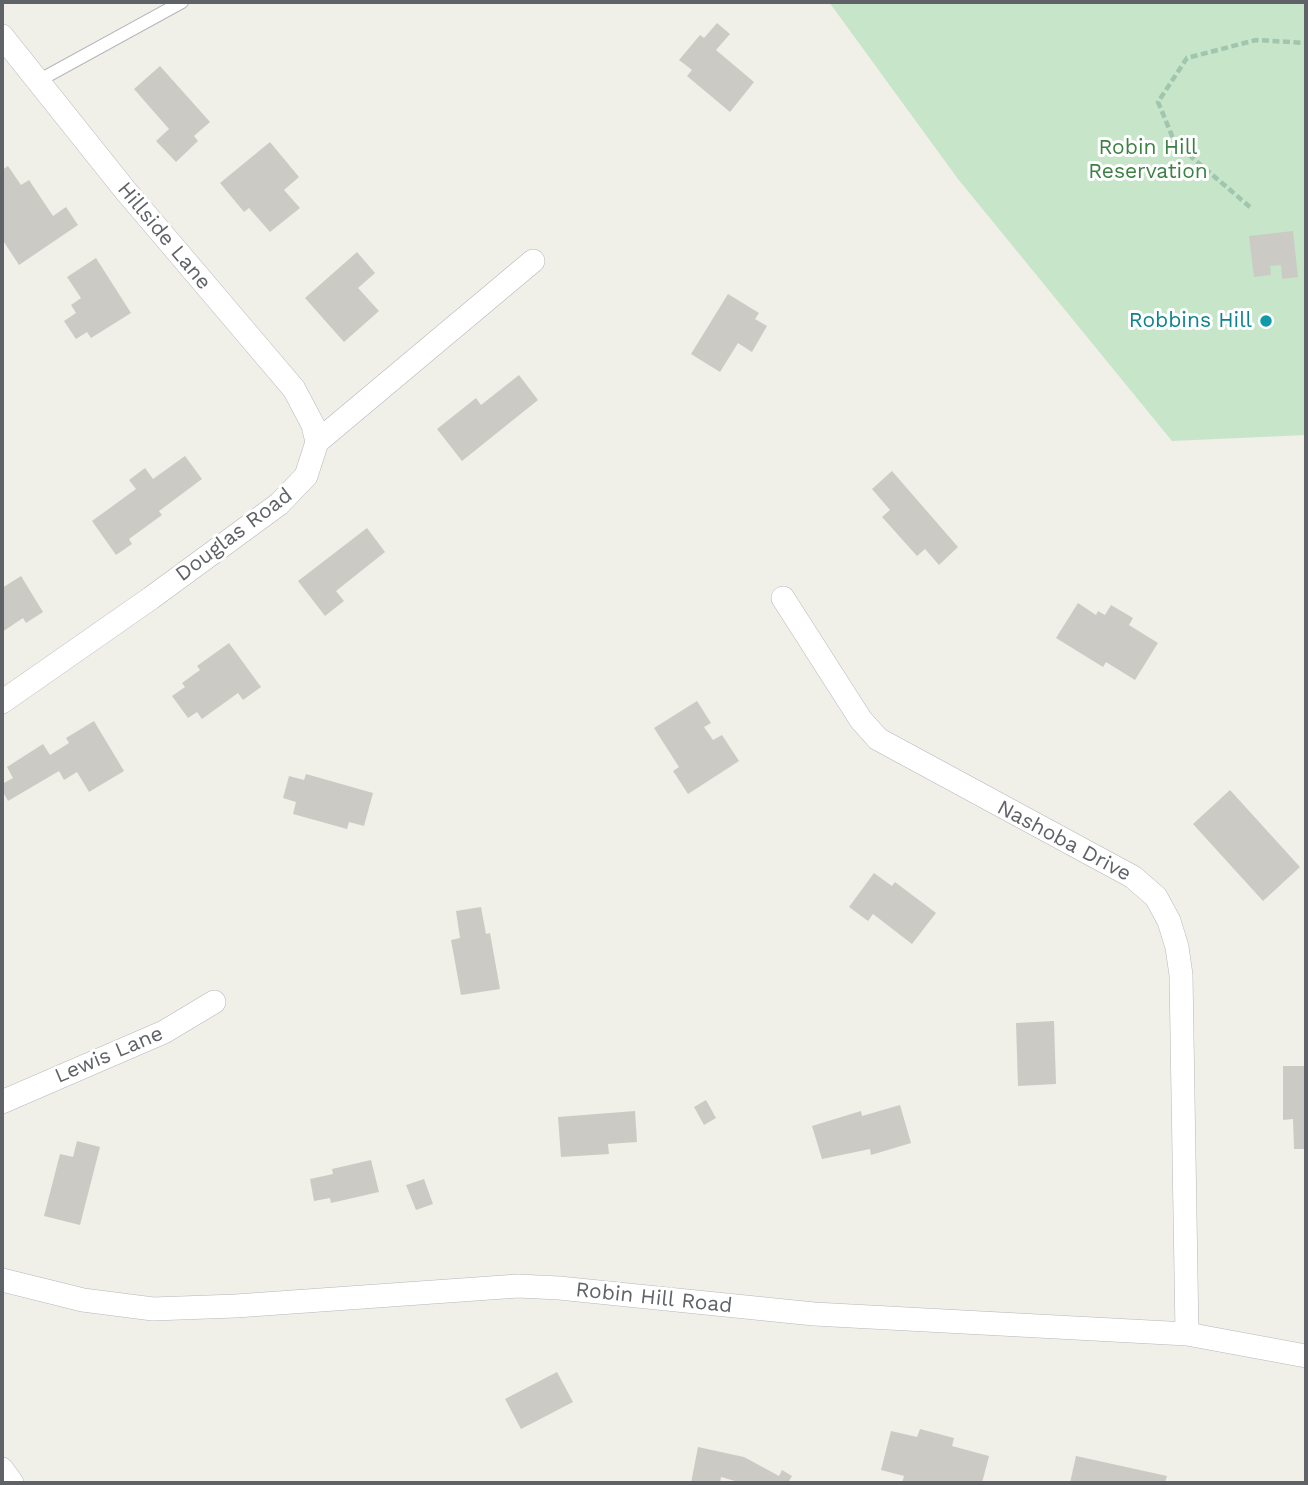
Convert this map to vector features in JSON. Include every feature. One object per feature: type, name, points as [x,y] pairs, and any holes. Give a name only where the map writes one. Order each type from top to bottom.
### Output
[{"type":"street","name":"Hillside Lane","points":[[2,36],[125,190],[293,389],[313,425],[317,442]]},
{"type":"street","points":[[317,442],[533,261]]},
{"type":"street","name":"Douglas Road","points":[[2,702],[279,504],[306,476],[317,442]]},
{"type":"street","name":"Nashoba Drive","points":[[783,598],[861,720],[878,739],[1133,877],[1156,897],[1169,921],[1181,975],[1187,1334]]},
{"type":"street","name":"Lewis Lane","points":[[2,1102],[164,1032],[215,1002]]},
{"type":"street","name":"Robin Hill Road","points":[[2,1280],[95,1302],[153,1308],[236,1306],[518,1286],[838,1315],[1187,1334],[1306,1356]]},
{"type":"street","points":[[2,1469],[12,1483]]},
{"type":"lane","points":[[38,81],[182,2]]},
{"type":"path","points":[[1250,207],[1175,143],[1158,102],[1187,58],[1256,40],[1306,43]]},
{"type":"green space","name":"Robin Hill Reservation","points":[[829,2],[1306,2],[1306,435],[1172,441],[958,179]]},
{"type":"building","points":[[717,23],[730,34],[716,50],[754,82],[730,112],[687,76],[692,70],[679,60],[700,35],[704,38]]},
{"type":"building","points":[[160,66],[210,122],[194,136],[198,141],[176,162],[156,141],[169,129],[134,89]]},
{"type":"building","points":[[270,142],[299,177],[284,190],[300,208],[270,232],[249,208],[244,212],[220,183]]},
{"type":"building","points":[[8,166],[21,185],[29,180],[53,216],[66,207],[78,225],[19,265],[2,239],[2,170]]},
{"type":"building","points":[[1293,231],[1298,277],[1282,279],[1281,265],[1270,266],[1271,275],[1254,277],[1249,236]]},
{"type":"building","points":[[357,252],[375,273],[358,288],[379,311],[344,342],[305,298]]},
{"type":"building","points":[[96,258],[131,313],[91,338],[87,332],[76,339],[64,321],[76,313],[71,305],[81,298],[67,277]]},
{"type":"building","points":[[728,294],[759,313],[755,319],[767,326],[752,352],[738,343],[720,372],[691,354]]},
{"type":"building","points":[[519,375],[538,400],[462,461],[437,429],[476,398],[481,405]]},
{"type":"building","points":[[185,456],[202,479],[159,511],[162,515],[129,539],[132,544],[116,555],[92,521],[136,489],[129,480],[145,468],[153,479]]},
{"type":"building","points":[[892,471],[958,547],[939,565],[925,549],[917,556],[882,517],[890,510],[872,489]]},
{"type":"building","points":[[367,528],[385,552],[336,591],[344,601],[325,616],[298,581]]},
{"type":"building","points":[[21,576],[43,612],[26,623],[23,618],[2,632],[2,588]]},
{"type":"building","points":[[1078,603],[1096,615],[1098,611],[1105,615],[1111,605],[1133,618],[1129,625],[1158,643],[1135,680],[1106,662],[1103,667],[1056,638]]},
{"type":"building","points":[[229,643],[261,687],[243,700],[238,693],[202,719],[197,712],[188,718],[172,696],[185,687],[182,683],[200,670],[197,666]]},
{"type":"building","points":[[697,701],[711,723],[704,727],[713,740],[722,735],[739,761],[688,794],[673,771],[679,767],[654,728]]},
{"type":"building","points":[[94,721],[124,771],[89,792],[77,772],[64,780],[59,771],[8,801],[2,784],[13,778],[7,767],[43,744],[50,755],[69,743],[66,738]]},
{"type":"building","points":[[306,774],[373,793],[364,826],[349,822],[347,829],[293,814],[296,802],[283,798],[289,776],[304,780]]},
{"type":"building","points":[[1230,790],[1300,867],[1263,901],[1193,824]]},
{"type":"building","points":[[874,873],[892,886],[895,882],[936,913],[912,944],[873,914],[868,921],[849,907]]},
{"type":"building","points":[[481,907],[486,934],[490,933],[500,989],[461,995],[451,940],[460,938],[456,911]]},
{"type":"building","points":[[1054,1021],[1056,1084],[1018,1086],[1016,1023]]},
{"type":"building","points":[[1283,1066],[1306,1066],[1306,1149],[1294,1149],[1293,1119],[1283,1120]]},
{"type":"building","points":[[706,1100],[716,1118],[704,1125],[694,1107]]},
{"type":"building","points":[[900,1105],[911,1143],[871,1155],[870,1149],[822,1159],[812,1126],[861,1111],[862,1116]]},
{"type":"building","points":[[635,1111],[637,1142],[608,1144],[609,1154],[561,1157],[558,1117]]},
{"type":"building","points":[[77,1141],[100,1147],[80,1225],[44,1216],[60,1154],[73,1157]]},
{"type":"building","points":[[371,1160],[379,1192],[331,1203],[330,1198],[314,1201],[310,1179],[333,1174],[332,1169]]},
{"type":"building","points":[[424,1179],[433,1204],[416,1210],[406,1185]]},
{"type":"building","points":[[557,1372],[573,1402],[521,1429],[505,1399]]},
{"type":"building","points":[[920,1429],[954,1438],[952,1446],[989,1456],[982,1483],[902,1483],[904,1476],[881,1470],[891,1431],[917,1437]]},
{"type":"building","points":[[698,1447],[744,1457],[779,1476],[782,1470],[792,1476],[789,1481],[792,1483],[742,1483],[721,1477],[720,1483],[691,1483]]},
{"type":"building","points":[[1076,1456],[1167,1476],[1165,1483],[1070,1483]]},
{"type":"place","name":"Robbins Hill","points":[[1266,321]]}]
